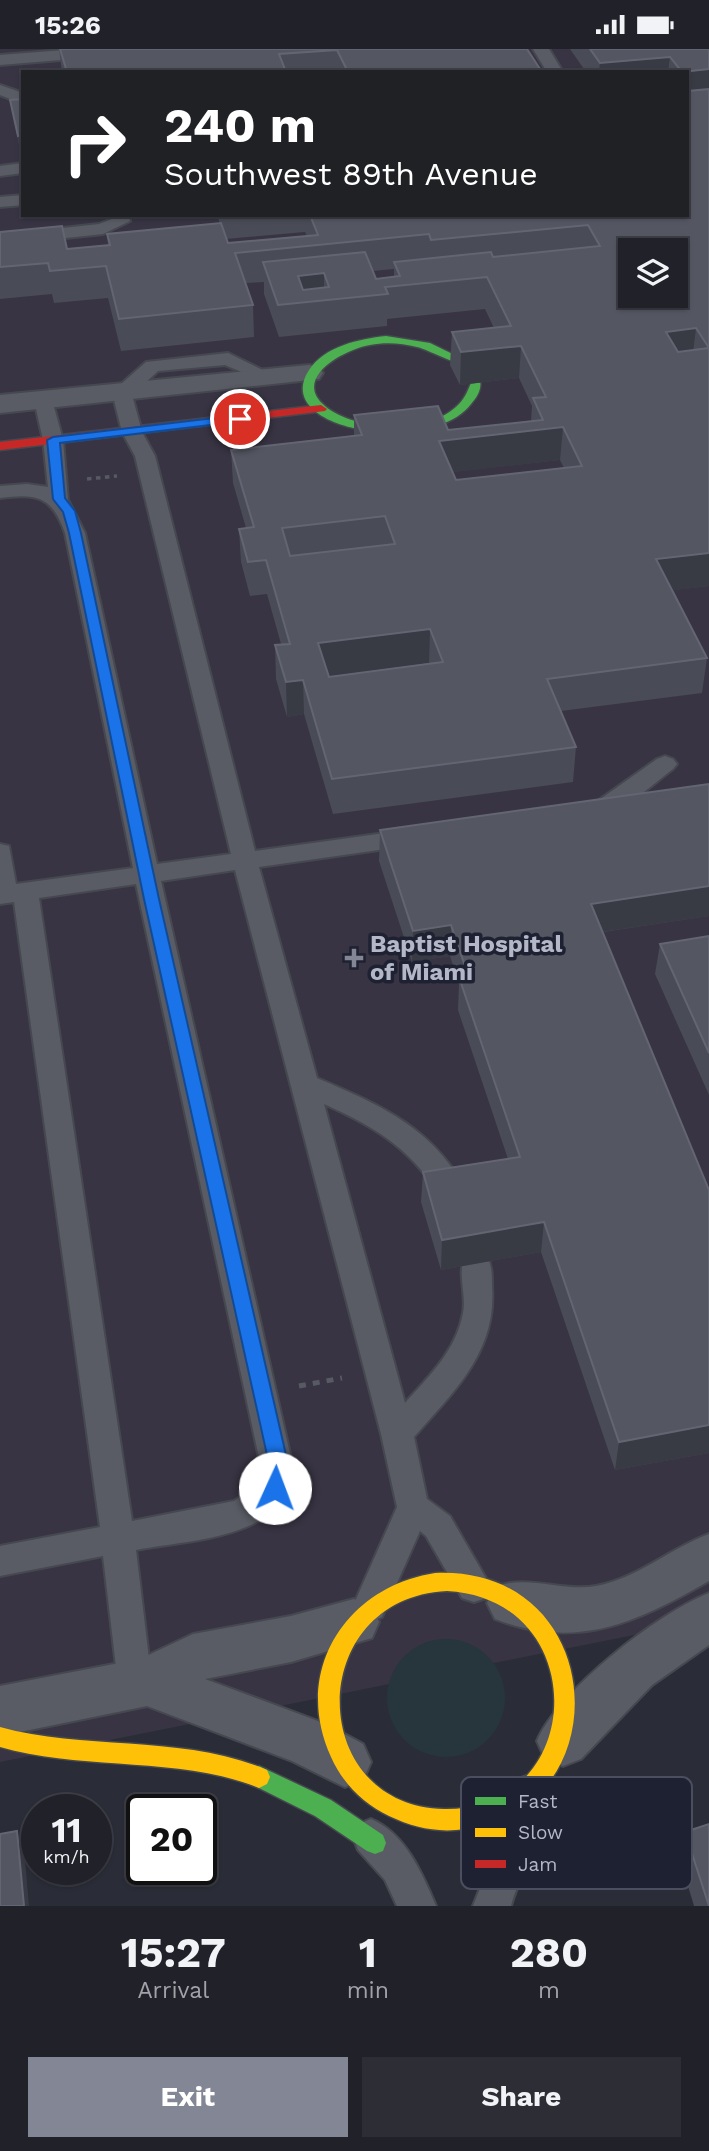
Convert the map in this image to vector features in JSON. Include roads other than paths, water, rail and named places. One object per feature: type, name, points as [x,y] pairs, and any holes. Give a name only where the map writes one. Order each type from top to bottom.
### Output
[{"type":"street","points":[[465,363],[447,351],[423,343],[395,340],[366,342],[341,348],[321,359],[309,373],[306,385],[310,398],[321,409],[339,420],[364,427],[419,428],[443,421],[462,410],[473,397],[476,383]]},
{"type":"street","points":[[0,404],[309,373]]},
{"type":"street","points":[[0,446],[321,409]]},
{"type":"street","points":[[0,1711],[141,1683],[193,1658],[291,1639],[361,1615],[401,1591],[438,1584],[566,1611],[604,1608],[641,1593],[709,1556]]},
{"type":"street","points":[[493,1595],[542,1629],[562,1663],[569,1703],[563,1741]]},
{"type":"street","points":[[350,1768],[332,1734],[326,1704],[327,1684],[337,1646],[361,1615]]},
{"type":"street","points":[[542,1777],[563,1741],[634,1668],[709,1616]]},
{"type":"street","points":[[141,1683],[308,1742],[350,1768],[379,1795],[406,1810],[437,1818],[461,1817]]},
{"type":"street","points":[[0,1737],[27,1746],[158,1755],[246,1771],[323,1808],[375,1843]]},
{"type":"lane","points":[[0,60],[132,49]]},
{"type":"lane","points":[[541,49],[554,70]]},
{"type":"lane","points":[[0,90],[21,99]]},
{"type":"lane","points":[[0,103],[21,99]]},
{"type":"lane","points":[[0,171],[21,168]]},
{"type":"lane","points":[[0,202],[21,199]]},
{"type":"lane","points":[[0,240],[103,229],[121,221],[120,217]]},
{"type":"lane","points":[[124,391],[132,432],[145,456],[245,861],[397,1434],[412,1507],[389,1569],[361,1615]]},
{"type":"lane","points":[[44,400],[53,440],[59,499]]},
{"type":"lane","points":[[0,492],[38,491],[59,499],[69,511],[278,1471],[275,1488],[262,1503],[240,1515],[0,1561]]},
{"type":"lane","points":[[573,815],[600,811],[664,764]]},
{"type":"lane","points":[[10,893],[439,834]]},
{"type":"lane","points":[[0,852],[10,893],[141,1683]]},
{"type":"lane","points":[[305,1085],[381,1116],[398,1126],[434,1163],[456,1197]]},
{"type":"lane","points":[[397,1434],[461,1361],[479,1312],[476,1263]]},
{"type":"lane","points":[[412,1507],[438,1525],[493,1595]]},
{"type":"lane","points":[[350,1768],[362,1815],[375,1843],[398,1867],[418,1906]]},
{"type":"lane","points":[[492,1906],[497,1889]]},
{"type":"place","name":"Baptist Hospital of Miami","points":[[354,958]]}]
